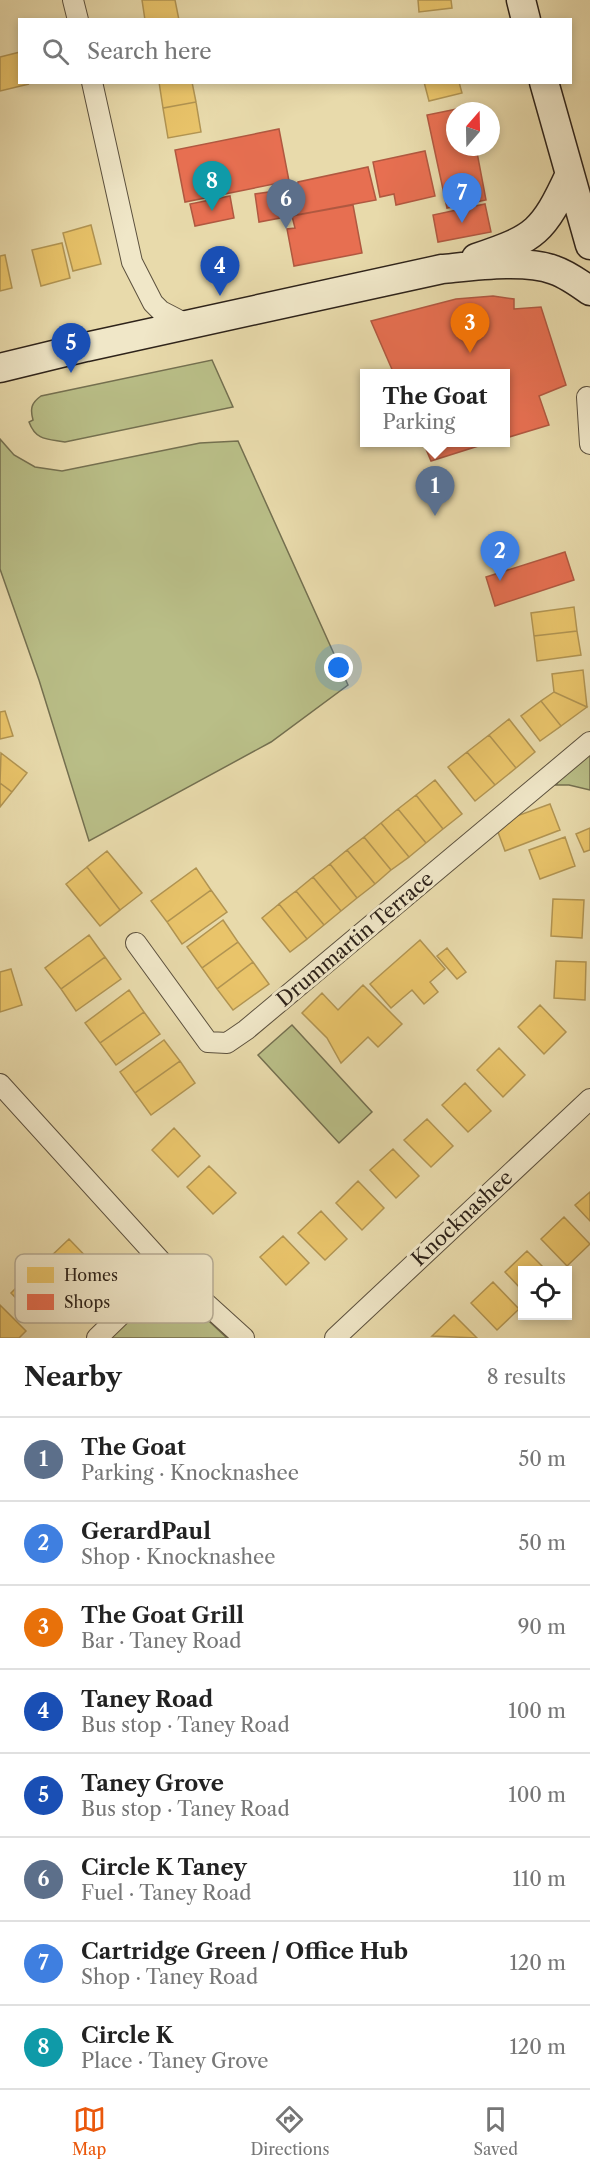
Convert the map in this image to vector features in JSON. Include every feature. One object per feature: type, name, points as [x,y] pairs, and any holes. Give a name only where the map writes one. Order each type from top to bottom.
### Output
[{"type":"main road","points":[[521,0],[526,18]]},
{"type":"main road","points":[[545,84],[590,245]]},
{"type":"main road","points":[[0,368],[442,269],[513,246],[534,233],[554,208],[570,174]]},
{"type":"main road","points":[[442,269],[485,265],[543,267],[555,270],[590,291]]},
{"type":"street","points":[[73,0],[78,18]]},
{"type":"street","points":[[92,84],[132,262],[153,303],[161,311],[188,325]]},
{"type":"street","points":[[587,397],[590,444]]},
{"type":"street","name":"Drummartin Terrace","points":[[136,943],[208,1042],[227,1043],[246,1030],[590,742]]},
{"type":"street","points":[[0,1084],[154,1254]]},
{"type":"street","name":"Knocknashee","points":[[334,1338],[590,1098]]},
{"type":"street","points":[[213,1310],[244,1338]]},
{"type":"street","points":[[97,1338],[112,1323]]},
{"type":"green space","points":[[212,360],[233,407],[65,442],[39,436],[29,422],[33,420],[33,404],[41,396]]},
{"type":"green space","points":[[0,439],[14,455],[35,467],[62,471],[200,443],[238,441],[348,685],[271,742],[89,841],[39,680],[0,569]]},
{"type":"green space","points":[[590,748],[590,790],[569,785],[556,785],[565,771]]},
{"type":"green space","points":[[292,1025],[372,1112],[339,1143],[258,1055]]},
{"type":"green space","points":[[118,1323],[211,1323],[227,1338],[103,1338]]},
{"type":"building: Homes","points":[[142,0],[175,0],[179,18],[145,18]]},
{"type":"building: Homes","points":[[418,0],[451,0],[452,8],[419,12]]},
{"type":"building: Homes","points":[[18,52],[18,84],[29,84],[0,91],[0,57]]},
{"type":"building: Homes","points":[[159,84],[192,84],[196,102],[163,108]]},
{"type":"building: Homes","points":[[425,84],[460,84],[462,93],[429,101]]},
{"type":"building: Homes","points":[[196,102],[201,132],[168,138],[163,108]]},
{"type":"building: Homes","points":[[91,225],[101,264],[73,271],[63,233]]},
{"type":"building: Homes","points":[[62,243],[70,278],[41,286],[32,250]]},
{"type":"building: Homes","points":[[5,255],[12,288],[0,291],[0,256]]},
{"type":"building: Homes","points":[[574,607],[577,631],[534,636],[531,613]]},
{"type":"building: Homes","points":[[577,631],[581,655],[537,661],[534,636]]},
{"type":"building: Homes","points":[[583,670],[587,707],[554,692],[552,674]]},
{"type":"building: Homes","points":[[554,692],[587,707],[561,726],[541,701]]},
{"type":"building: Homes","points":[[541,701],[561,726],[540,741],[521,716]]},
{"type":"building: Homes","points":[[5,711],[13,736],[0,739],[0,712]]},
{"type":"building: Homes","points":[[509,719],[535,752],[516,768],[489,735]]},
{"type":"building: Homes","points":[[489,735],[516,768],[495,785],[467,752]]},
{"type":"building: Homes","points":[[467,752],[495,785],[475,801],[448,767]]},
{"type":"building: Homes","points":[[1,753],[27,773],[12,792],[0,783]]},
{"type":"building: Homes","points":[[435,780],[462,814],[443,829],[416,795]]},
{"type":"building: Homes","points":[[0,783],[12,792],[0,807]]},
{"type":"building: Homes","points":[[416,795],[443,829],[426,843],[398,809]]},
{"type":"building: Homes","points":[[550,804],[560,830],[505,851],[495,824]]},
{"type":"building: Homes","points":[[398,809],[426,843],[409,857],[381,823]]},
{"type":"building: Homes","points":[[381,823],[409,857],[391,870],[364,837]]},
{"type":"building: Homes","points":[[590,828],[590,850],[584,852],[576,834]]},
{"type":"building: Homes","points":[[364,837],[391,870],[375,884],[347,850]]},
{"type":"building: Homes","points":[[565,837],[575,866],[540,879],[529,850]]},
{"type":"building: Homes","points":[[347,850],[375,884],[357,898],[330,864]]},
{"type":"building: Homes","points":[[107,851],[142,893],[120,910],[87,867]]},
{"type":"building: Homes","points":[[330,864],[357,898],[341,911],[313,877]]},
{"type":"building: Homes","points":[[87,867],[120,910],[100,926],[66,884]]},
{"type":"building: Homes","points":[[196,868],[211,890],[167,922],[151,901]]},
{"type":"building: Homes","points":[[313,877],[341,911],[324,925],[296,891]]},
{"type":"building: Homes","points":[[211,890],[227,912],[182,944],[167,922]]},
{"type":"building: Homes","points":[[296,891],[324,925],[307,939],[279,904]]},
{"type":"building: Homes","points":[[553,899],[584,900],[582,938],[551,936]]},
{"type":"building: Homes","points":[[279,904],[307,939],[290,952],[262,918]]},
{"type":"building: Homes","points":[[223,920],[238,942],[202,968],[187,947]]},
{"type":"building: Homes","points":[[89,935],[105,957],[61,989],[45,968]]},
{"type":"building: Homes","points":[[420,940],[445,969],[430,982],[438,992],[424,1004],[412,990],[391,1008],[370,984]]},
{"type":"building: Homes","points":[[238,942],[253,962],[217,989],[202,968]]},
{"type":"building: Homes","points":[[447,948],[466,972],[457,979],[437,956]]},
{"type":"building: Homes","points":[[105,957],[121,979],[76,1011],[61,989]]},
{"type":"building: Homes","points":[[556,961],[586,962],[585,1000],[554,998]]},
{"type":"building: Homes","points":[[253,962],[269,984],[233,1010],[217,989]]},
{"type":"building: Homes","points":[[11,969],[22,1005],[0,1012],[0,972]]},
{"type":"building: Homes","points":[[363,985],[402,1024],[378,1047],[368,1037],[341,1063],[327,1038],[302,1013],[322,993],[338,1010]]},
{"type":"building: Homes","points":[[129,990],[144,1012],[100,1043],[85,1023]]},
{"type":"building: Homes","points":[[540,1005],[566,1032],[544,1054],[518,1027]]},
{"type":"building: Homes","points":[[144,1012],[160,1034],[116,1065],[100,1043]]},
{"type":"building: Homes","points":[[164,1040],[180,1061],[135,1093],[120,1072]]},
{"type":"building: Homes","points":[[499,1048],[525,1075],[503,1097],[477,1070]]},
{"type":"building: Homes","points":[[180,1061],[195,1083],[151,1115],[135,1093]]},
{"type":"building: Homes","points":[[465,1083],[491,1111],[468,1132],[442,1105]]},
{"type":"building: Homes","points":[[427,1119],[453,1146],[431,1167],[404,1140]]},
{"type":"building: Homes","points":[[174,1128],[200,1156],[178,1177],[152,1150]]},
{"type":"building: Homes","points":[[393,1149],[419,1176],[396,1198],[370,1170]]},
{"type":"building: Homes","points":[[209,1166],[236,1193],[213,1214],[187,1187]]},
{"type":"building: Homes","points":[[358,1181],[384,1208],[362,1230],[336,1203]]},
{"type":"building: Homes","points":[[590,1192],[590,1221],[575,1205]]},
{"type":"building: Homes","points":[[321,1211],[347,1239],[325,1260],[298,1233]]},
{"type":"building: Homes","points":[[564,1217],[590,1244],[567,1266],[541,1239]]},
{"type":"building: Homes","points":[[283,1236],[309,1263],[286,1285],[260,1257]]},
{"type":"building: Homes","points":[[69,1239],[83,1254],[53,1254]]},
{"type":"building: Homes","points":[[527,1251],[542,1266],[518,1266],[518,1286],[505,1272]]},
{"type":"building: Homes","points":[[493,1282],[518,1310],[497,1330],[471,1303]]},
{"type":"building: Homes","points":[[0,1305],[15,1320],[15,1323],[26,1331],[19,1338],[0,1338]]},
{"type":"building: Homes","points":[[454,1315],[477,1338],[432,1336]]},
{"type":"building: Shops","points":[[446,111],[446,156],[478,156],[486,200],[447,208],[427,115]]},
{"type":"building: Shops","points":[[279,129],[289,181],[185,202],[175,150]]},
{"type":"building: Shops","points":[[425,151],[435,196],[396,205],[394,194],[380,197],[373,162]]},
{"type":"building: Shops","points":[[368,167],[376,200],[259,222],[255,194],[297,188],[298,182]]},
{"type":"building: Shops","points":[[230,196],[234,218],[195,226],[190,204]]},
{"type":"building: Shops","points":[[485,204],[491,232],[438,242],[433,215]]},
{"type":"building: Shops","points":[[353,205],[362,253],[294,266],[287,229],[295,228],[292,216]]},
{"type":"building: Shops","points":[[493,296],[514,299],[514,309],[541,307],[566,385],[539,396],[549,425],[510,437],[510,369],[392,369],[371,321],[456,299]]},
{"type":"building: Shops","points":[[425,447],[475,447],[431,461]]},
{"type":"building: Shops","points":[[565,552],[574,580],[495,606],[486,577]]},
{"type":"place","name":"Circle K","points":[[212,211]]},
{"type":"place","name":"Cartridge Green / Office Hub","points":[[462,223]]},
{"type":"place","name":"Circle K Taney","points":[[286,229]]},
{"type":"place","name":"Taney Road","points":[[220,296]]},
{"type":"place","name":"The Goat Grill","points":[[470,353]]},
{"type":"place","name":"Taney Grove","points":[[71,373]]},
{"type":"place","name":"The Goat","points":[[435,516]]},
{"type":"place","name":"GerardPaul","points":[[500,581]]}]
